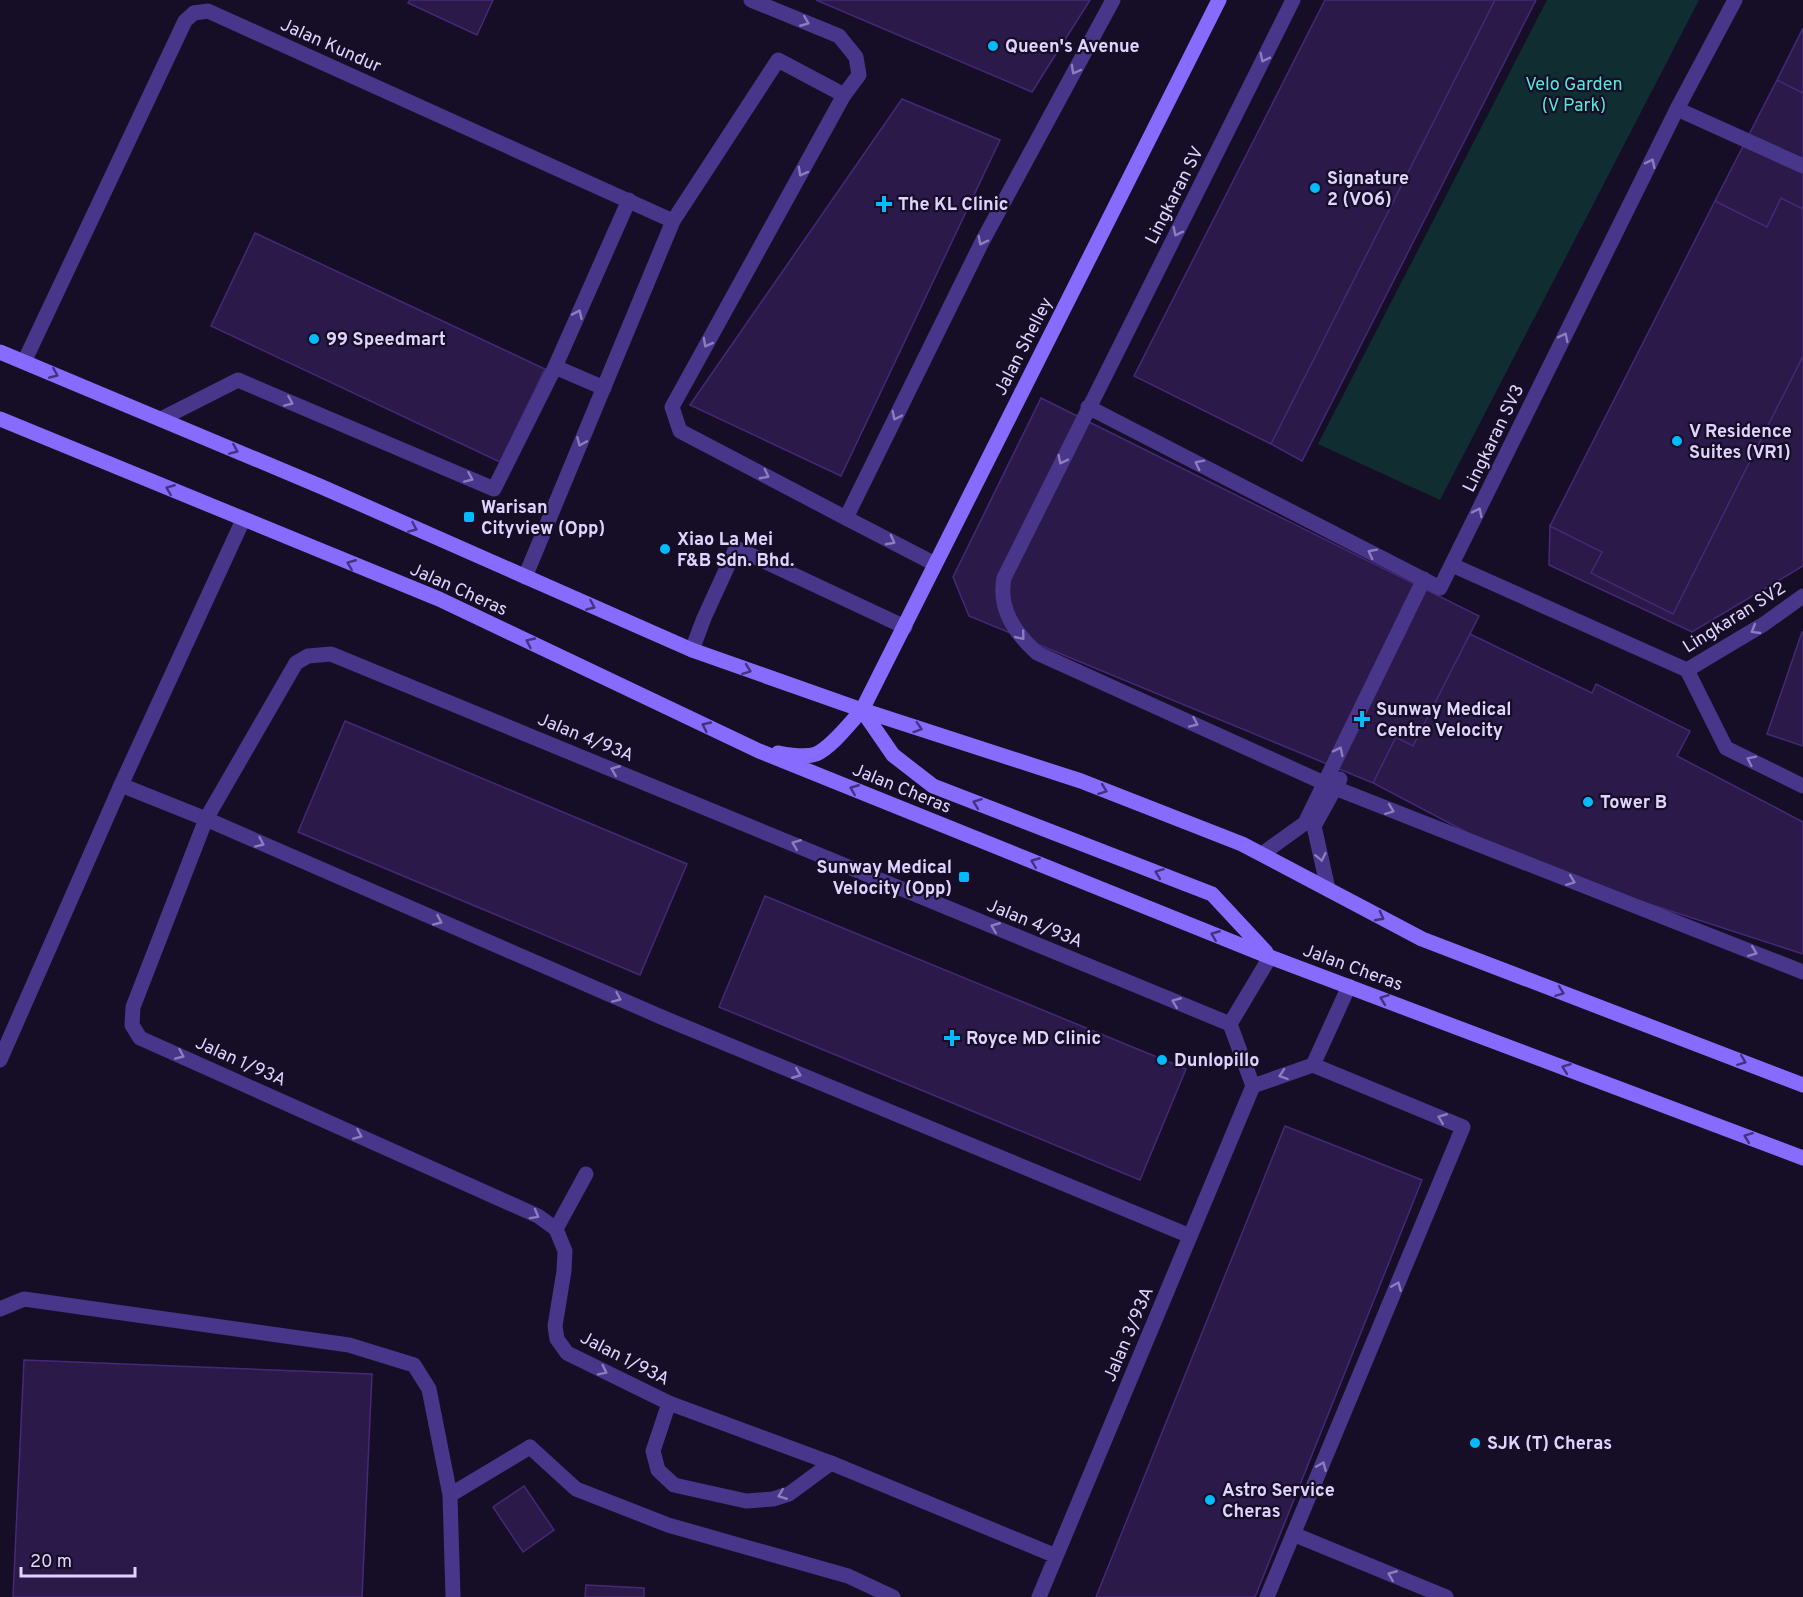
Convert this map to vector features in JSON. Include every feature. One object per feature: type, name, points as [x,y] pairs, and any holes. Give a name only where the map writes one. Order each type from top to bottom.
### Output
[{"type":"main road","name":"Jalan Shelley","points":[[759,751],[796,756],[816,754],[832,742],[862,710],[1219,0]]},
{"type":"main road","name":"Jalan Cheras","points":[[0,352],[322,487],[692,650],[862,710],[1081,781],[1242,844],[1422,939],[1803,1085]]},
{"type":"main road","name":"Jalan Cheras","points":[[0,419],[439,599],[759,751],[1270,957],[1803,1158]]},
{"type":"main road","points":[[862,710],[893,754],[933,786],[1212,894],[1270,957]]},
{"type":"street","points":[[751,0],[839,36],[856,57],[859,75],[844,95],[672,407],[680,431],[935,564]]},
{"type":"street","points":[[846,518],[982,242],[1113,0]]},
{"type":"street","name":"Lingkaran SV3","points":[[1424,579],[1440,588],[1677,109],[1735,0]]},
{"type":"street","name":"Lingkaran SV","points":[[1288,2],[1004,578],[1005,610],[1025,641],[1037,652],[1333,783],[1803,972]]},
{"type":"street","name":"Jalan Kundur","points":[[24,362],[185,21],[194,14],[208,11],[673,221]]},
{"type":"street","points":[[525,577],[673,221],[778,60],[844,95]]},
{"type":"street","points":[[1677,109],[1803,166]]},
{"type":"street","points":[[161,419],[238,380],[494,489],[555,367],[629,200]]},
{"type":"street","points":[[555,367],[604,388]]},
{"type":"street","points":[[1089,407],[1424,579],[1314,826],[1328,889]]},
{"type":"street","points":[[0,1060],[121,785],[243,519]]},
{"type":"street","points":[[692,650],[736,548],[904,627]]},
{"type":"street","points":[[1452,564],[1687,670],[1725,748],[1803,786]]},
{"type":"street","name":"Lingkaran SV2","points":[[1687,670],[1764,624],[1803,596]]},
{"type":"street","name":"Jalan 4/93A","points":[[132,1025],[133,1007],[206,819],[296,663],[308,656],[330,654],[1230,1024]]},
{"type":"street","points":[[1262,855],[1305,823],[1333,783]]},
{"type":"street","points":[[121,785],[206,819],[658,1016],[1190,1236]]},
{"type":"street","points":[[1267,1597],[1463,1127],[1313,1065],[1253,1086],[1230,1024],[1270,957]]},
{"type":"street","points":[[1313,1065],[1349,986]]},
{"type":"street","name":"Jalan 1/93A","points":[[132,1025],[140,1038],[538,1216],[556,1229],[565,1251],[555,1326],[557,1339],[567,1353],[669,1403],[831,1463],[1056,1556]]},
{"type":"street","name":"Jalan 3/93A","points":[[1039,1597],[1253,1086]]},
{"type":"street","points":[[556,1229],[586,1174]]},
{"type":"street","points":[[0,1309],[24,1299],[349,1345],[414,1365],[429,1389],[450,1495],[453,1597]]},
{"type":"street","points":[[669,1403],[653,1451],[658,1470],[674,1485],[746,1501],[772,1499],[789,1494],[831,1463]]},
{"type":"street","points":[[450,1495],[530,1447],[576,1489],[668,1525],[848,1576],[893,1597]]},
{"type":"street","points":[[1293,1534],[1446,1597]]},
{"type":"green space","name":"Velo Garden (V Park)","points":[[1547,0],[1699,0],[1440,500],[1318,444]]},
{"type":"building","points":[[410,0],[493,0],[477,35],[408,3]]},
{"type":"building","name":"Queen's Avenue","points":[[816,0],[1090,0],[1032,92]]},
{"type":"building","name":"Signature 2 (VO6)","points":[[1325,0],[1495,0],[1271,444],[1134,376]]},
{"type":"building","points":[[1495,0],[1536,0],[1302,461],[1271,444]]},
{"type":"building","points":[[1803,28],[1803,93],[1777,80]]},
{"type":"building","points":[[1777,80],[1803,93],[1803,209],[1781,198],[1767,227],[1715,201]]},
{"type":"building","points":[[902,99],[1000,140],[841,476],[690,405]]},
{"type":"building","name":"V Residence Suites (VR1)","points":[[1781,198],[1803,209],[1803,356],[1673,614],[1591,573],[1602,552],[1550,526],[1715,201],[1767,227]]},
{"type":"building","points":[[255,233],[545,369],[500,462],[211,326]]},
{"type":"building","points":[[1803,356],[1803,566],[1692,632],[1549,565],[1550,526],[1602,552],[1591,573],[1673,614]]},
{"type":"building","points":[[1041,398],[1479,616],[1413,746],[1396,737],[1373,783],[969,616],[953,577]]},
{"type":"building","points":[[1803,632],[1803,746],[1767,734]]},
{"type":"building","name":"Tower B","points":[[1470,634],[1592,693],[1596,684],[1690,731],[1677,756],[1803,822],[1803,954],[1529,865],[1373,783],[1396,737],[1413,746]]},
{"type":"building","points":[[345,721],[687,864],[640,975],[298,832]]},
{"type":"building","name":"Royce MD Clinic","points":[[765,896],[1186,1069],[1140,1180],[719,1007]]},
{"type":"building","points":[[1285,1126],[1422,1180],[1255,1597],[1096,1597]]},
{"type":"building","points":[[24,1360],[372,1374],[362,1597],[13,1597]]},
{"type":"building","points":[[524,1486],[554,1530],[523,1552],[493,1507]]},
{"type":"building","points":[[586,1585],[644,1588],[644,1597],[585,1597]]},
{"type":"place","name":"Queen's Avenue","points":[[993,46]]},
{"type":"place","name":"Signature 2 (VO6)","points":[[1315,188]]},
{"type":"place","name":"The KL Clinic","points":[[884,204]]},
{"type":"place","name":"99 Speedmart","points":[[314,339]]},
{"type":"place","name":"V Residence Suites (VR1)","points":[[1677,441]]},
{"type":"place","name":"Warisan Cityview (Opp)","points":[[469,517]]},
{"type":"place","name":"Xiao La Mei F&B Sdn. Bhd.","points":[[665,549]]},
{"type":"place","name":"Sunway Medical Centre Velocity","points":[[1362,719]]},
{"type":"place","name":"Tower B","points":[[1588,802]]},
{"type":"place","name":"Sunway Medical Velocity (Opp)","points":[[964,877]]},
{"type":"place","name":"Royce MD Clinic","points":[[952,1038]]},
{"type":"place","name":"Dunlopillo","points":[[1162,1060]]},
{"type":"place","name":"SJK (T) Cheras","points":[[1475,1443]]},
{"type":"place","name":"Astro Service Cheras","points":[[1210,1500]]}]
